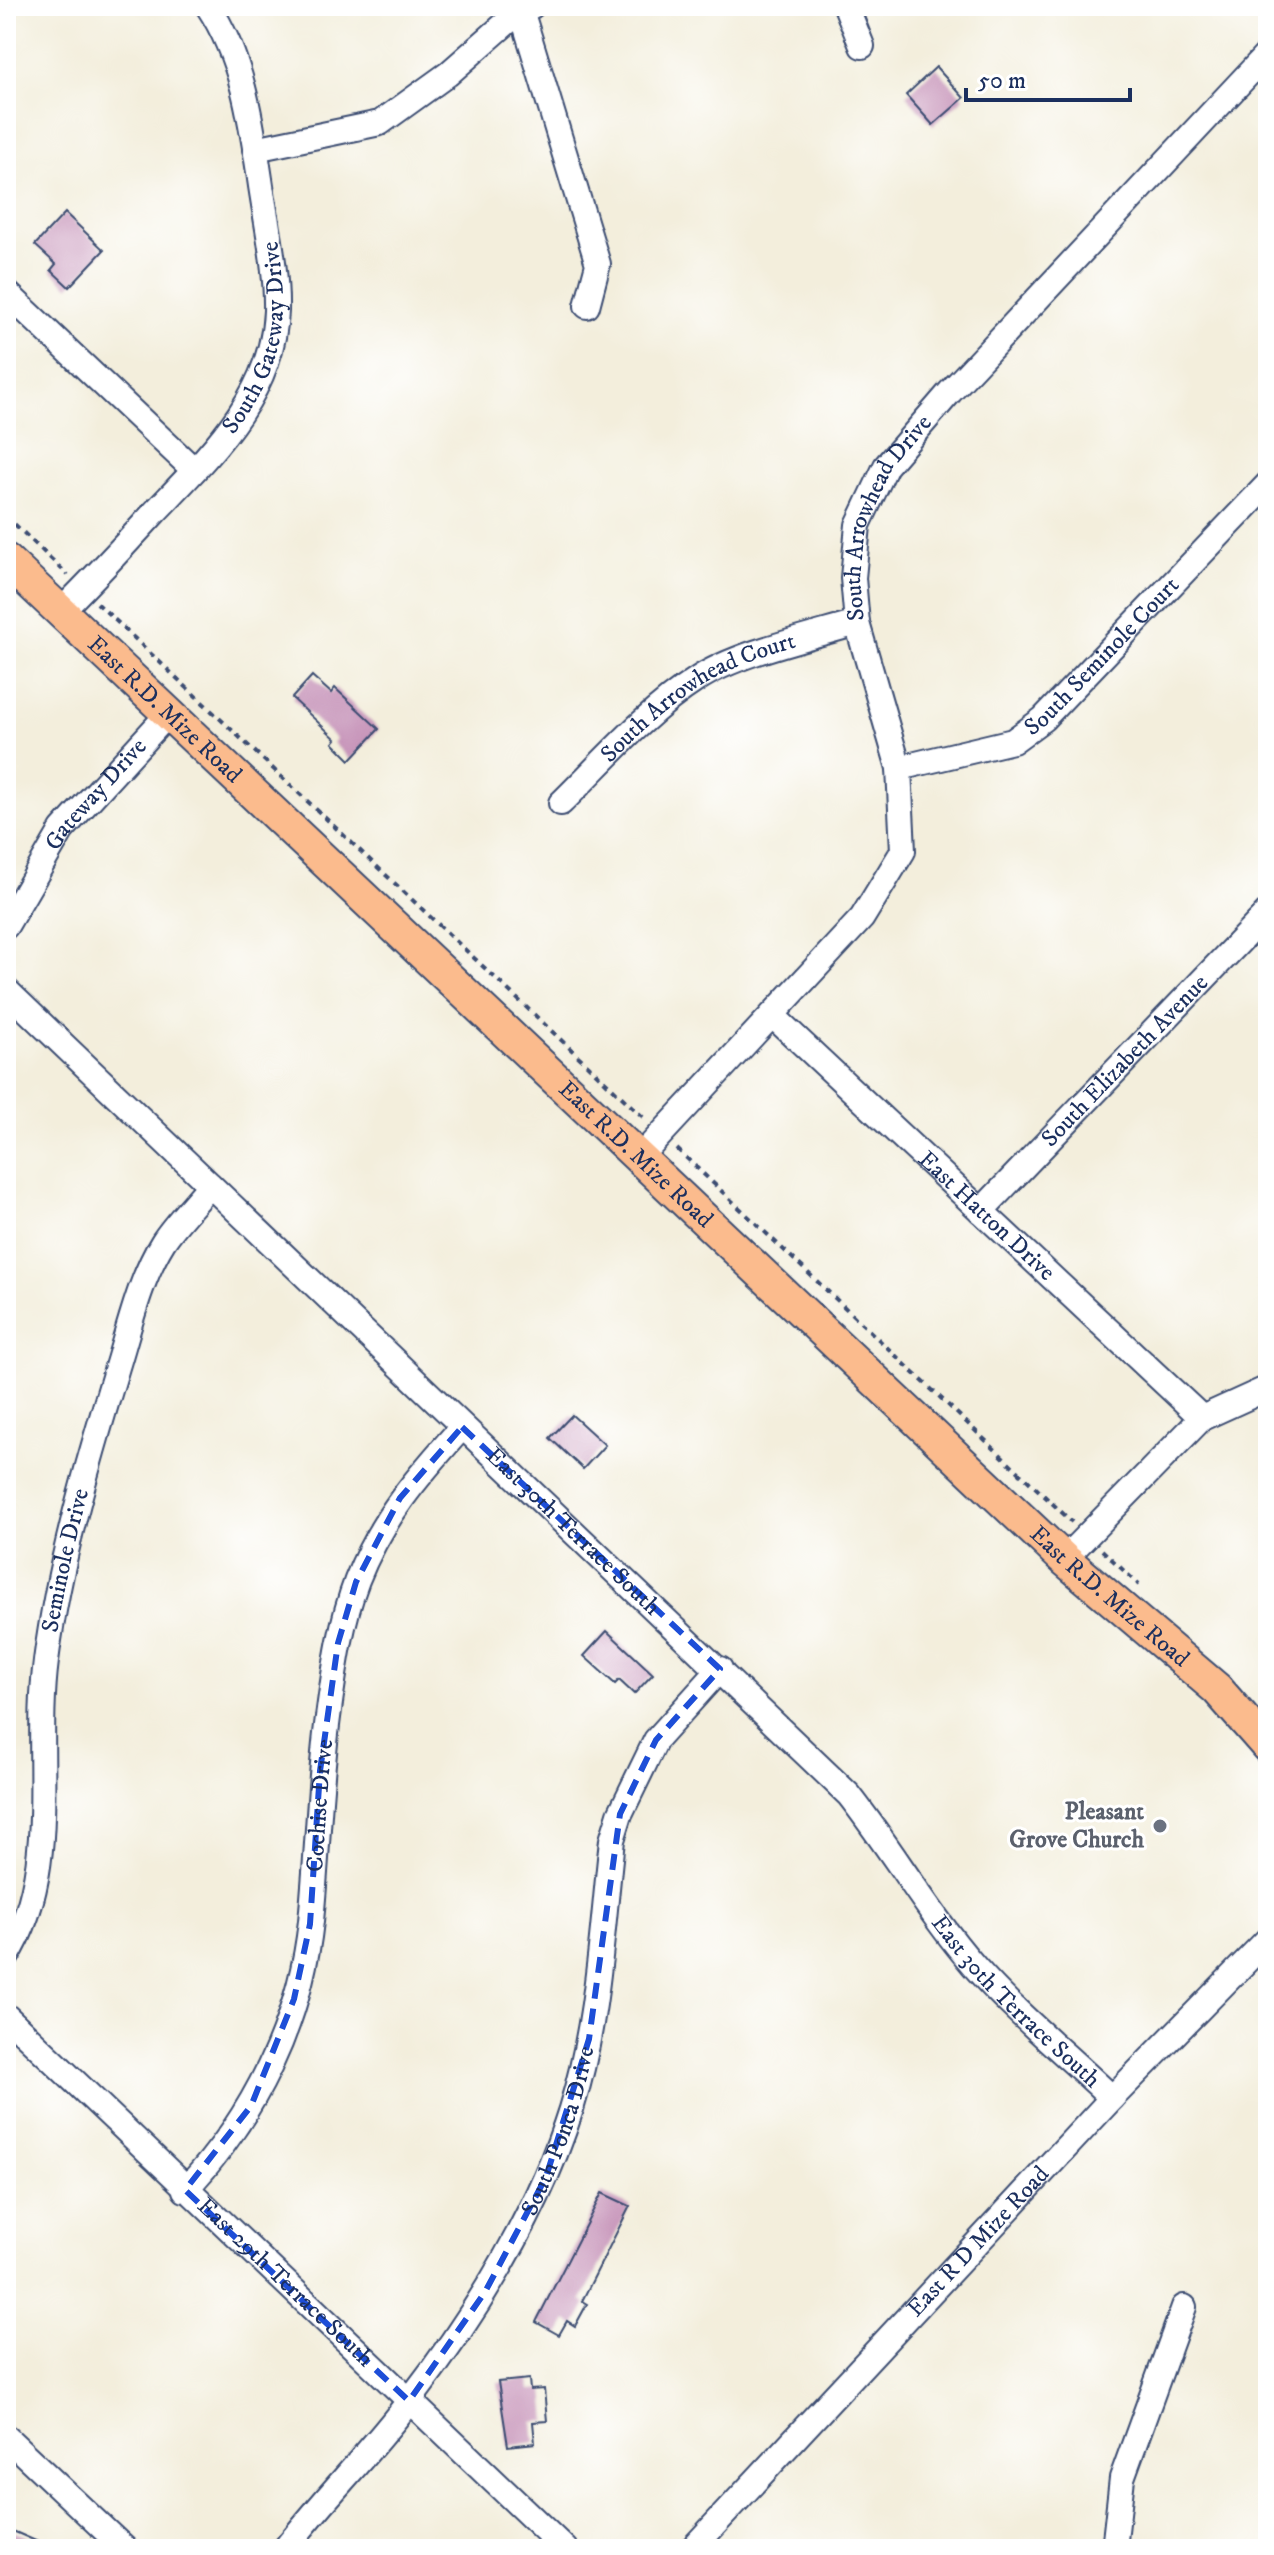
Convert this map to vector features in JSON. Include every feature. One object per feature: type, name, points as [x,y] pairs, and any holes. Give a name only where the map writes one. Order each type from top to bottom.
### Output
[{"type":"main road","name":"East R.D. Mize Road","points":[[6,560],[72,600],[169,713],[1064,1559],[1217,1689],[1268,1747]]},
{"type":"street","name":"South Gateway Drive","points":[[72,600],[227,435],[254,392],[267,356],[276,314],[255,149],[238,66],[208,6]]},
{"type":"street","points":[[846,6],[862,46]]},
{"type":"street","points":[[255,149],[380,123],[448,74],[526,8],[598,264],[587,306]]},
{"type":"street","name":"South Arrowhead Drive","points":[[638,1159],[862,918],[903,851],[899,768],[857,623],[853,578],[858,525],[886,466],[950,392],[1268,53]]},
{"type":"street","points":[[6,292],[194,470]]},
{"type":"street","name":"South Seminole Court","points":[[899,768],[1013,741],[1043,719],[1268,484]]},
{"type":"street","name":"South Arrowhead Court","points":[[561,803],[660,706],[698,678],[763,652],[857,623]]},
{"type":"street","name":"Gateway Drive","points":[[6,926],[62,830],[169,713]]},
{"type":"street","name":"South Elizabeth Avenue","points":[[981,1211],[1268,912]]},
{"type":"street","name":"East 30th Terrace South","points":[[6,990],[849,1795],[880,1834],[929,1910],[977,1969],[1112,2098]]},
{"type":"street","name":"East Hatton Drive","points":[[772,1015],[1202,1418]]},
{"type":"street","name":"Seminole Drive","points":[[6,1958],[20,1936],[39,1876],[45,1663],[70,1535],[89,1460],[146,1278],[163,1241],[210,1185]]},
{"type":"street","points":[[1064,1559],[1202,1418],[1268,1388]]},
{"type":"street","name":"Cochise Drive","points":[[185,2190],[217,2155],[251,2106],[272,2063],[294,1999],[310,1924],[320,1771],[338,1643],[356,1582],[374,1541],[400,1498],[462,1427]]},
{"type":"street","name":"South Ponca Drive","points":[[285,2549],[324,2497],[409,2401],[485,2292],[546,2177],[571,2109],[589,2039],[612,1840],[620,1814],[656,1740],[720,1669]]},
{"type":"street","name":"East R D Mize Road","points":[[692,2549],[1112,2098],[1268,1939]]},
{"type":"street","name":"East 29th Terrace South","points":[[6,2016],[185,2190],[565,2549]]},
{"type":"street","points":[[1114,2549],[1115,2518],[1122,2478],[1184,2307]]},
{"type":"street","points":[[6,2437],[125,2549]]},
{"type":"path","points":[[6,516],[72,600],[661,1135],[1142,1588]]},
{"type":"highlighted area","points":[[462,1427],[720,1669],[656,1740],[620,1814],[589,2039],[546,2177],[485,2292],[409,2401],[185,2190],[251,2106],[294,1999],[310,1924],[320,1771],[338,1643],[356,1582],[400,1498]]},
{"type":"building","points":[[936,67],[964,98],[933,125],[906,95]]},
{"type":"building","points":[[65,213],[104,250],[69,287],[51,270],[56,264],[35,245]]},
{"type":"building","points":[[312,676],[331,693],[335,688],[379,729],[350,760],[333,743],[336,739],[292,698]]},
{"type":"building","points":[[572,1415],[605,1445],[583,1469],[550,1438]]},
{"type":"building","points":[[607,1631],[653,1674],[634,1694],[619,1680],[615,1684],[584,1656]]},
{"type":"building","points":[[602,2193],[630,2206],[582,2301],[587,2304],[575,2326],[567,2321],[559,2335],[536,2322]]},
{"type":"building","points":[[529,2379],[530,2390],[544,2389],[547,2421],[533,2422],[535,2443],[508,2446],[498,2382]]},
{"type":"building","points":[[6,2528],[54,2549],[6,2549]]},
{"type":"place","name":"Pleasant Grove Church","points":[[1160,1826]]}]
